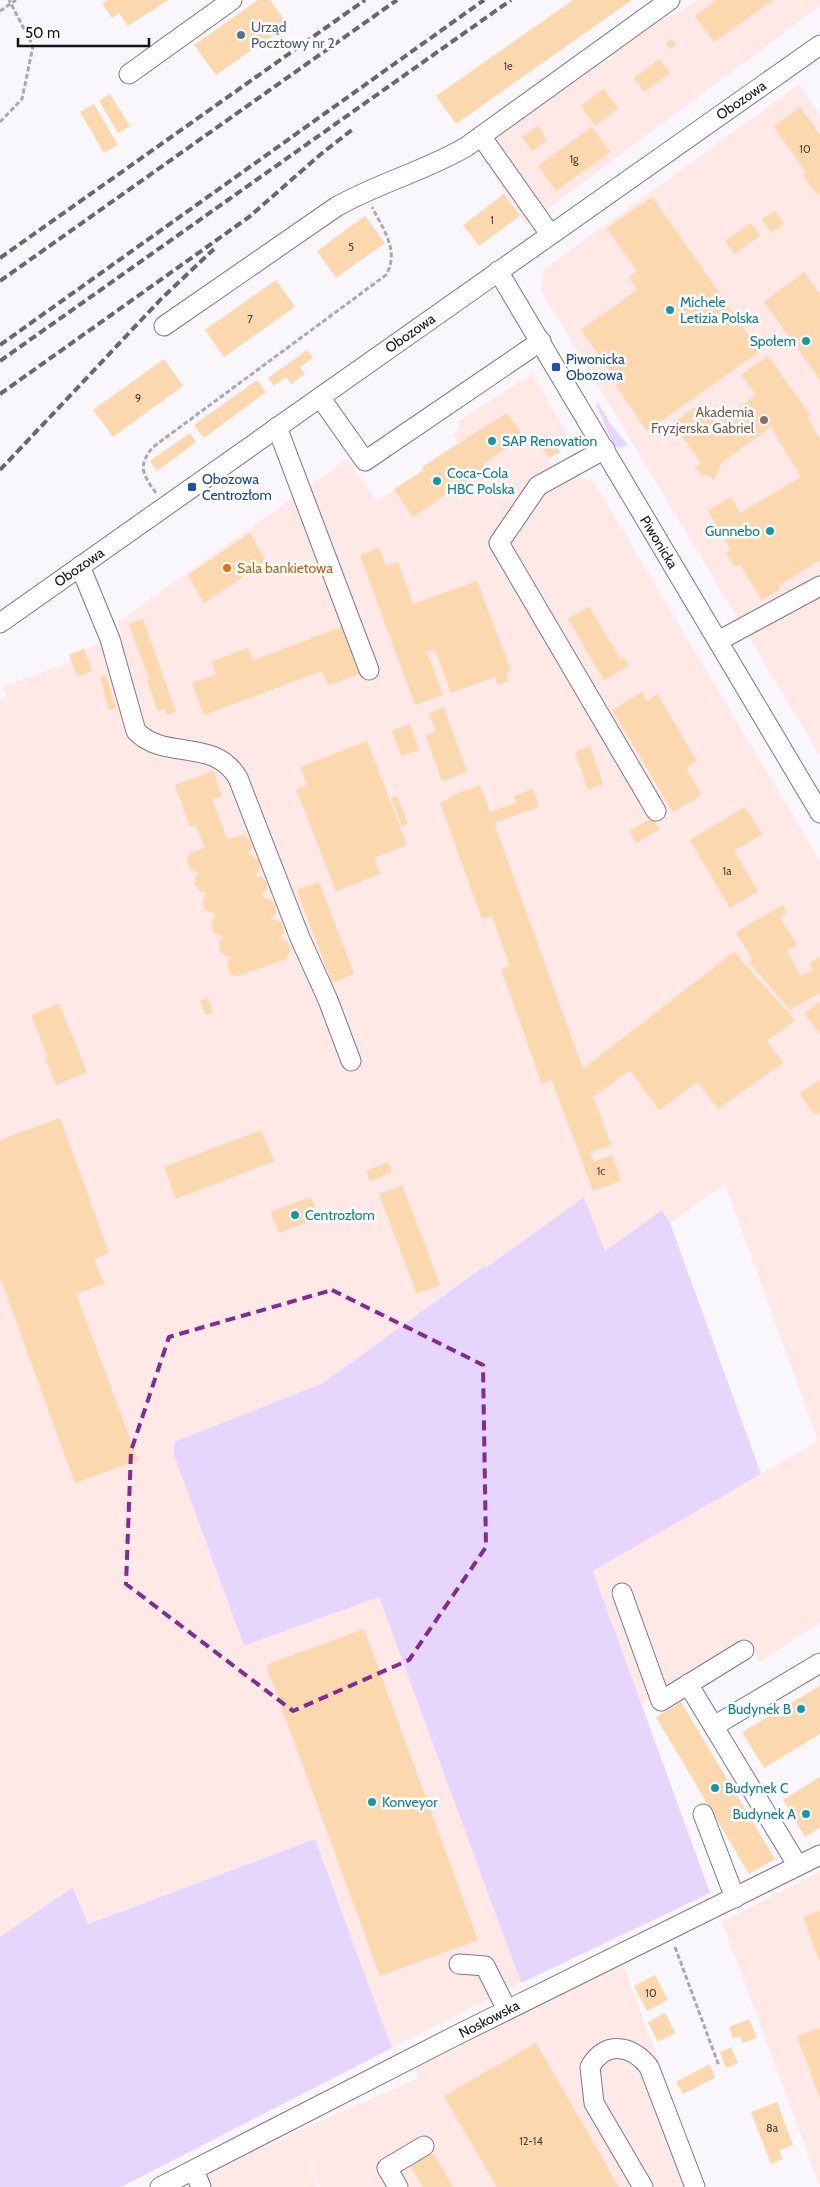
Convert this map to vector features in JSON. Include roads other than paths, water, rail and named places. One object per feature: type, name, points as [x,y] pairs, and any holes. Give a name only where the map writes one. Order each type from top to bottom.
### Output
[{"type":"street","points":[[129,74],[232,0]]},
{"type":"street","points":[[164,326],[336,207],[365,192],[448,156],[481,136],[670,0]]},
{"type":"street","name":"Obozowa","points":[[0,623],[820,45]]},
{"type":"street","points":[[481,136],[550,234]]},
{"type":"street","name":"Piwonicka","points":[[498,271],[820,812]]},
{"type":"street","points":[[320,397],[365,461],[541,341]]},
{"type":"street","points":[[277,427],[369,670]]},
{"type":"street","points":[[604,449],[538,486],[499,543],[656,811]]},
{"type":"street","points":[[80,566],[108,633],[136,731],[148,742],[219,758],[233,770],[238,778],[300,938],[328,1000],[350,1062]]},
{"type":"street","points":[[718,641],[820,586]]},
{"type":"street","points":[[622,1593],[661,1701],[744,1650]]},
{"type":"street","points":[[714,1726],[820,1663]]},
{"type":"street","points":[[688,1684],[798,1866]]},
{"type":"street","points":[[703,1814],[735,1898]]},
{"type":"street","name":"Noskowska","points":[[160,2187],[198,2178],[507,2010],[820,1855]]},
{"type":"street","points":[[459,1964],[485,1966],[507,2010]]},
{"type":"street","points":[[643,2187],[594,2103],[590,2067],[600,2054],[608,2050],[628,2050],[636,2054],[649,2067],[694,2187]]},
{"type":"street","points":[[398,2187],[387,2168],[424,2146]]},
{"type":"railway","points":[[0,258],[365,0]]},
{"type":"railway","points":[[0,281],[397,0]]},
{"type":"railway","points":[[0,345],[484,0]]},
{"type":"railway","points":[[0,361],[511,0]]},
{"type":"railway","points":[[0,394],[249,217],[321,154],[353,129]]},
{"type":"railway","points":[[0,470],[162,298],[214,249]]},
{"type":"place","name":"Urząd Pocztowy nr 2","points":[[241,35]]},
{"type":"place","name":"Michele Letizia Polska","points":[[670,310]]},
{"type":"place","name":"Społem","points":[[806,341]]},
{"type":"place","name":"Piwonicka Obozowa","points":[[556,367]]},
{"type":"place","name":"Akademia Fryzjerska Gabriel","points":[[764,420]]},
{"type":"place","name":"SAP Renovation","points":[[492,441]]},
{"type":"place","name":"Coca-Cola HBC Polska","points":[[437,481]]},
{"type":"place","name":"Obozowa Centrozłom","points":[[192,487]]},
{"type":"place","name":"Gunnebo","points":[[770,531]]},
{"type":"place","name":"Sala bankietowa","points":[[227,568]]},
{"type":"place","name":"Centrozłom","points":[[295,1215]]},
{"type":"place","name":"Budynek B","points":[[801,1709]]},
{"type":"place","name":"Budynek C","points":[[715,1788]]},
{"type":"place","name":"Konveyor","points":[[372,1802]]},
{"type":"place","name":"Budynek A","points":[[806,1814]]}]
